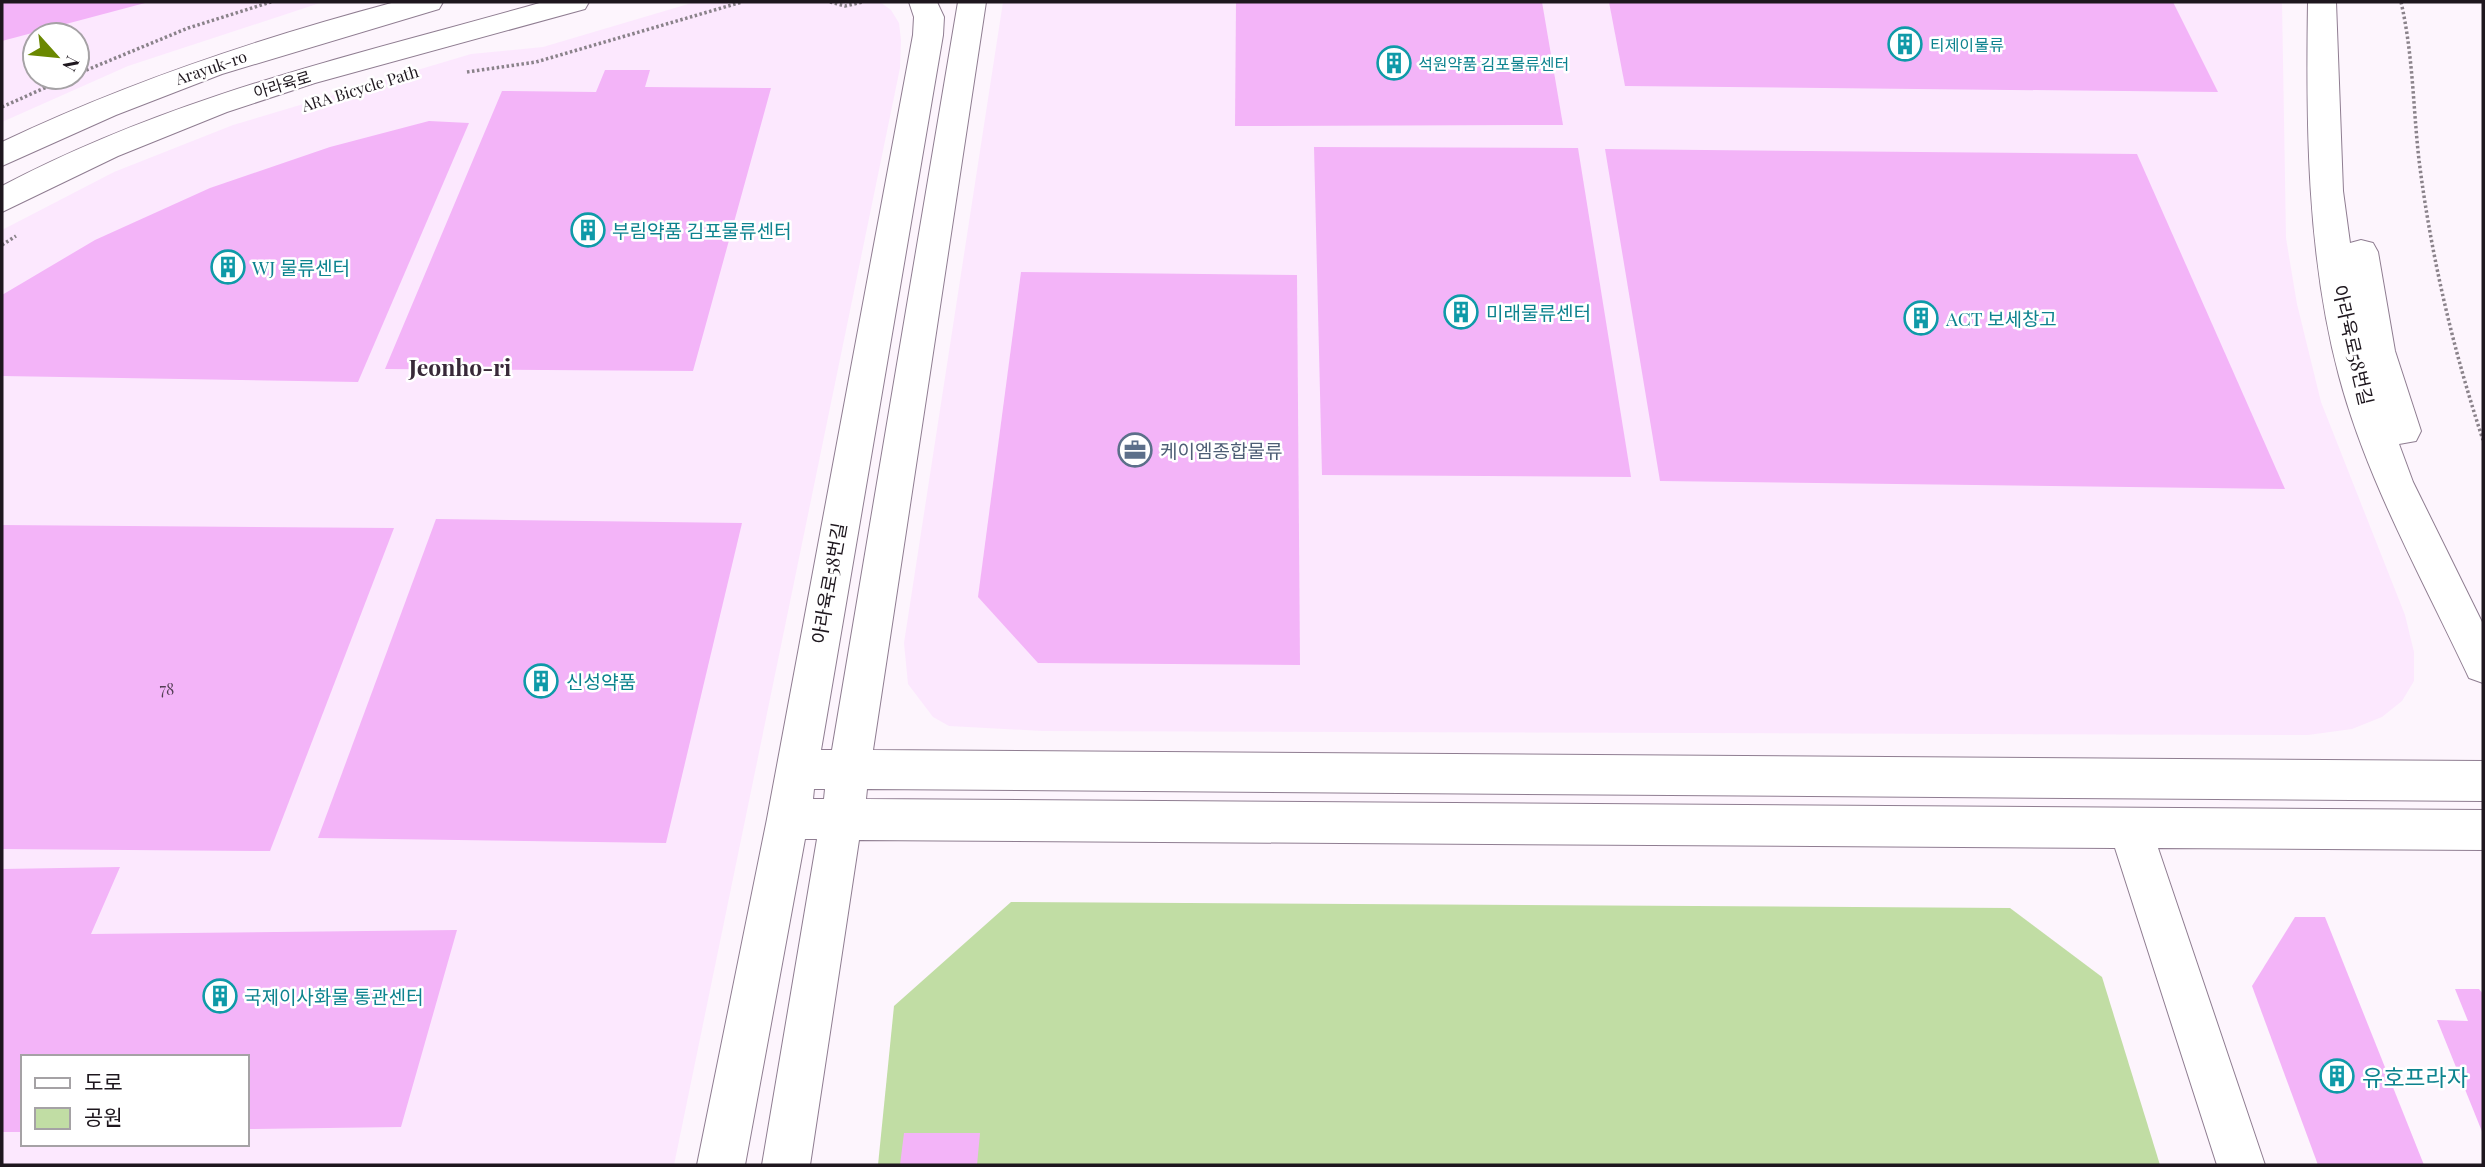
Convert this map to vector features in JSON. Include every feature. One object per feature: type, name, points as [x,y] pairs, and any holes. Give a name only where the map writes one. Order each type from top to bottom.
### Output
[{"type":"street","name":"Arayuk-ro","points":[[2,155],[83,116],[174,79],[281,43],[429,2]]},
{"type":"street","name":"아라육로58번길","points":[[721,1165],[788,819],[928,35],[929,17],[923,2]]},
{"type":"street","points":[[786,1165],[972,2]]},
{"type":"street","name":"아라육로58번길","points":[[2322,2],[2328,191],[2343,314],[2357,377],[2395,482],[2483,665]]},
{"type":"street","name":"아라육로58번길","points":[[2344,2],[2356,214],[2378,351],[2392,401],[2433,511],[2483,616]]},
{"type":"street","name":"아라육로","points":[[2,200],[143,133],[218,104],[401,49],[573,3]]},
{"type":"street","points":[[796,769],[2483,780]]},
{"type":"street","points":[[788,819],[2483,830]]},
{"type":"street","points":[[2130,829],[2241,1165]]},
{"type":"path","points":[[91,68],[188,28],[271,2]]},
{"type":"path","points":[[458,73],[536,62],[742,2]]},
{"type":"path","points":[[831,2],[845,6],[863,2]]},
{"type":"path","points":[[2401,2],[2407,27],[2419,158],[2434,262],[2461,375],[2483,440]]},
{"type":"path","points":[[2,107],[38,91]]},
{"type":"path","points":[[2,245],[20,234]]},
{"type":"shaded area","points":[[2,2],[323,2],[128,66],[91,82],[91,21],[21,21],[21,91],[72,91],[2,122]]},
{"type":"shaded area","points":[[695,2],[880,2],[891,10],[899,23],[900,68],[674,1165],[2,1165],[2,230],[114,172],[233,125],[471,54],[543,47]]},
{"type":"shaded area","points":[[1003,2],[2282,2],[2286,238],[2297,304],[2321,402],[2405,615],[2414,652],[2414,681],[2402,701],[2382,717],[2352,729],[2308,735],[1042,731],[949,726],[933,717],[908,684],[904,643]]},
{"type":"green space","points":[[1011,902],[2010,908],[2102,977],[2160,1165],[878,1165],[894,1006]]},
{"type":"building","points":[[2,2],[145,2],[77,21],[21,21],[21,36],[2,41]]},
{"type":"building","name":"석원약품 김포물류센터","points":[[1236,2],[1542,2],[1563,125],[1235,126]]},
{"type":"building","name":"티제이물류","points":[[1609,2],[2173,2],[2218,92],[1625,86]]},
{"type":"building","name":"부림약품 김포물류센터","points":[[605,70],[650,70],[645,87],[771,88],[693,371],[385,369],[502,91],[596,92]]},
{"type":"building","name":"WJ 물류센터","points":[[429,121],[469,123],[358,382],[2,376],[2,295],[95,240],[210,188],[330,147]]},
{"type":"building","name":"미래물류센터","points":[[1314,147],[1578,148],[1631,477],[1322,475]]},
{"type":"building","name":"ACT 보세창고","points":[[1605,149],[2137,154],[2285,489],[1660,481]]},
{"type":"building","points":[[1021,272],[1297,275],[1300,665],[1038,663],[978,597]]},
{"type":"building","name":"신성약품","points":[[436,519],[742,523],[666,843],[318,838]]},
{"type":"building","points":[[2,525],[394,528],[270,851],[2,849]]},
{"type":"building","name":"국제이사화물 통관센터","points":[[120,867],[91,934],[457,930],[401,1127],[248,1129],[248,1055],[21,1055],[21,1132],[2,1132],[2,869]]},
{"type":"building","name":"유호프라자","points":[[2295,917],[2325,917],[2424,1165],[2318,1165],[2252,986]]},
{"type":"building","points":[[2455,989],[2479,989],[2483,994],[2483,1134],[2437,1020],[2468,1021]]},
{"type":"building","points":[[904,1133],[980,1133],[977,1165],[900,1165]]},
{"type":"place","name":"티제이물류","points":[[1905,44]]},
{"type":"place","name":"석원약품 김포물류센터","points":[[1394,63]]},
{"type":"place","name":"부림약품 김포물류센터","points":[[588,230]]},
{"type":"place","name":"WJ 물류센터","points":[[228,267]]},
{"type":"place","name":"미래물류센터","points":[[1461,312]]},
{"type":"place","name":"ACT 보세창고","points":[[1921,318]]},
{"type":"place","name":"케이엠종합물류","points":[[1135,450]]},
{"type":"place","name":"신성약품","points":[[541,681]]},
{"type":"place","name":"국제이사화물 통관센터","points":[[220,996]]},
{"type":"place","name":"유호프라자","points":[[2337,1076]]},
{"type":"district","name":"Jeonho-ri","points":[[460,366]]}]
